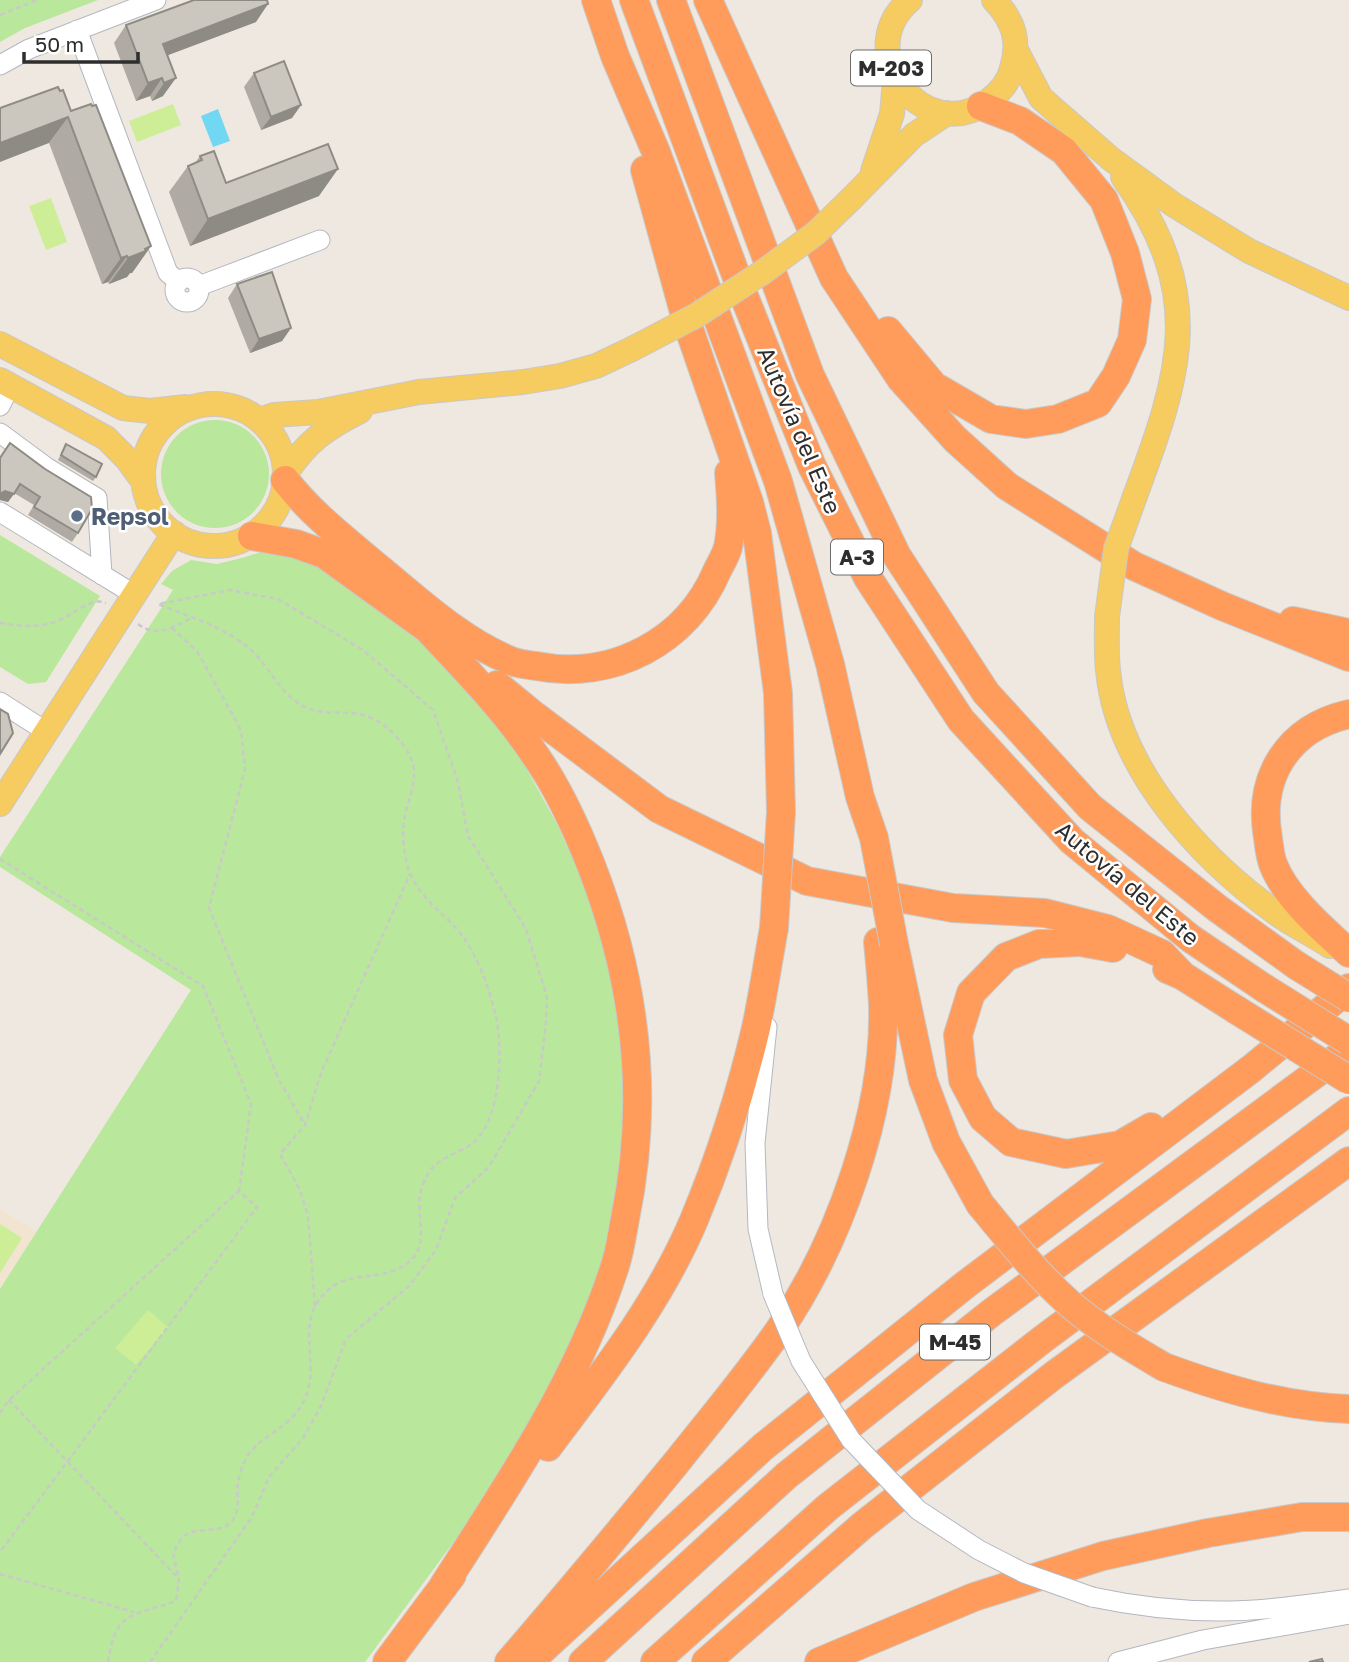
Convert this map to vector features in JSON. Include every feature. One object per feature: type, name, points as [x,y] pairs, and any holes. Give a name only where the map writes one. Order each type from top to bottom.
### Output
[{"type":"highway","points":[[387,1662],[601,1376],[651,1303],[694,1221],[724,1139],[756,1028],[774,928],[781,812],[778,693],[757,533],[749,502],[687,323],[615,56],[596,0]]},
{"type":"highway","name":"Autovía del Este","points":[[634,0],[740,286],[812,466],[868,578],[961,720],[1072,841],[1190,938],[1349,1041]]},
{"type":"highway","name":"Autovía del Este","points":[[671,0],[810,375],[897,556],[986,693],[1090,807],[1217,908],[1296,965],[1349,998]]},
{"type":"highway","points":[[708,0],[765,131],[834,278],[901,379],[955,439],[1007,486],[1134,566],[1222,606],[1349,657]]},
{"type":"highway","points":[[615,56],[656,152],[778,481],[830,664],[860,797],[886,943],[923,1080],[946,1142],[980,1204],[1028,1263],[1071,1304],[1116,1339],[1164,1367],[1221,1388],[1265,1398],[1349,1409]]},
{"type":"highway","points":[[765,131],[780,150],[889,334],[934,386],[991,419],[1026,424],[1058,419],[1098,403],[1116,376],[1132,340],[1136,299],[1131,276],[1104,200],[1064,151],[1020,121],[981,106]]},
{"type":"highway","points":[[285,477],[305,506],[431,611],[475,643],[513,662],[559,671],[604,667],[643,652],[679,627],[708,593],[727,547],[732,502],[725,432]]},
{"type":"highway","points":[[252,536],[296,544],[324,554],[423,624],[535,716],[659,809],[807,881],[953,908],[1045,914],[1108,929],[1161,954],[1183,976]]},
{"type":"highway","points":[[1222,606],[1349,633]]},
{"type":"highway","points":[[423,624],[495,701],[537,756],[574,823],[606,903],[622,957],[634,1023],[638,1099],[632,1184],[616,1265],[582,1353],[533,1447],[442,1588]]},
{"type":"highway","points":[[1349,714],[1331,718],[1299,736],[1276,765],[1264,814],[1272,864],[1299,906],[1349,955]]},
{"type":"highway","points":[[1251,1069],[1120,1145],[1066,1154],[1011,1142],[983,1118],[962,1080],[958,1035],[971,993],[1006,957],[1039,944],[1080,942],[1116,948],[1183,976],[1349,1080]]},
{"type":"highway","points":[[509,1662],[702,1430],[781,1328],[816,1266],[845,1203],[863,1148],[878,1077],[886,943]]},
{"type":"highway","points":[[529,1662],[763,1447],[965,1286],[1251,1069],[1349,988]]},
{"type":"highway","name":"M-45","points":[[583,1662],[796,1467],[991,1313],[1349,1049]]},
{"type":"highway","name":"M-45","points":[[656,1662],[828,1507],[1043,1339],[1349,1111]]},
{"type":"highway","points":[[706,1662],[863,1525],[1054,1376],[1349,1161]]},
{"type":"highway","points":[[819,1662],[974,1597],[1103,1556],[1208,1533],[1349,1511]]},
{"type":"highway","points":[[1302,1517],[1349,1517]]},
{"type":"main road","name":"M-203","points":[[910,0],[890,29],[887,47],[895,79],[905,93],[928,108],[947,113],[963,112],[981,106]]},
{"type":"main road","points":[[981,106],[998,94],[1010,77],[1017,52],[1015,32],[1002,4]]},
{"type":"main road","points":[[1017,52],[1041,98],[1111,159],[1174,205],[1249,251],[1349,298]]},
{"type":"main road","points":[[870,178],[892,114],[895,79]]},
{"type":"main road","points":[[259,420],[274,415],[317,412],[419,392],[523,383],[596,366],[697,314],[763,272],[816,233],[914,135],[947,113]]},
{"type":"main road","points":[[1111,159],[1146,209],[1165,250],[1177,296],[1178,341],[1172,385],[1161,426],[1116,549],[1107,617],[1108,672],[1119,719],[1137,763],[1159,799],[1203,851],[1276,913],[1349,955]]},
{"type":"main road","points":[[0,344],[123,408],[150,411],[206,404],[235,405],[259,420],[275,441],[285,477]]},
{"type":"main road","points":[[4,391],[107,438],[127,458],[143,481],[150,505],[174,533],[198,544],[224,545],[252,536],[269,522],[281,505],[285,477],[298,454],[319,434],[383,400]]},
{"type":"main road","points":[[143,481],[144,461],[160,428],[174,415],[190,407]]},
{"type":"main road","points":[[0,804],[47,732],[146,599],[174,533]]},
{"type":"street","points":[[0,65],[29,49],[156,0]]},
{"type":"street","points":[[77,30],[168,273],[179,282],[175,293],[179,300],[186,303],[197,298],[199,286],[320,240]]},
{"type":"street","points":[[0,433],[46,467],[97,498],[102,575]]},
{"type":"street","points":[[0,512],[146,599]]},
{"type":"street","points":[[0,702],[47,732]]},
{"type":"street","points":[[774,928],[755,1143],[758,1229],[773,1294],[801,1361],[851,1440],[918,1510],[979,1550],[1024,1573],[1092,1597],[1138,1606],[1220,1611],[1349,1600]]},
{"type":"street","points":[[1118,1662],[1203,1640],[1349,1614]]},
{"type":"path","points":[[0,15],[37,0]]},
{"type":"path","points":[[146,599],[230,590],[278,599],[363,650],[433,710],[457,782],[468,836],[526,929],[547,997],[539,1081],[489,1167],[455,1198],[436,1250],[409,1286],[346,1339],[321,1406],[303,1438],[269,1477],[252,1517],[150,1662]]},
{"type":"path","points":[[146,599],[213,625],[252,651],[278,685],[306,707],[333,713],[364,715],[384,725],[405,747],[413,762],[414,788],[404,821],[404,847],[410,874],[429,902],[457,930],[472,953],[488,987],[496,1019],[499,1052],[496,1087],[488,1122],[473,1143],[443,1158],[428,1172],[419,1196],[422,1234],[413,1259],[394,1273],[349,1277],[328,1289],[315,1306]]},
{"type":"path","points":[[0,623],[26,627],[55,622],[97,601]]},
{"type":"path","points":[[142,628],[154,632],[172,628],[191,618]]},
{"type":"path","points":[[172,628],[197,651],[240,730],[245,769],[209,908],[279,1080],[305,1125]]},
{"type":"path","points":[[0,859],[203,986],[251,1104],[239,1191],[9,1400],[0,1413]]},
{"type":"path","points":[[0,1574],[134,1612],[155,1609],[176,1601],[179,1580],[173,1553],[181,1538],[190,1532],[222,1528],[232,1522],[237,1511],[238,1480],[246,1460],[256,1445],[287,1424],[301,1406],[310,1388],[312,1366],[309,1330],[315,1306],[308,1216],[300,1190],[281,1154],[305,1125],[321,1073],[410,874]]},
{"type":"path","points":[[0,1552],[257,1207],[239,1191]]},
{"type":"path","points":[[9,1400],[179,1580]]},
{"type":"path","points":[[108,1662],[112,1637],[134,1612]]},
{"type":"shaded area","points":[[0,1209],[37,1232],[0,1289]]},
{"type":"green space","points":[[0,0],[98,0],[25,28],[0,42]]},
{"type":"green space","points":[[173,104],[181,125],[137,142],[129,121]]},
{"type":"green space","points":[[51,198],[67,242],[46,250],[29,206]]},
{"type":"green space","points":[[215,420],[236,424],[253,436],[265,453],[269,474],[265,495],[253,512],[236,524],[215,528],[194,524],[177,512],[165,495],[161,474],[165,453],[177,436],[194,424]]},
{"type":"green space","points":[[0,535],[100,596],[46,682],[28,684],[0,667]]},
{"type":"green space","points":[[270,549],[295,550],[430,646],[515,748],[557,824],[591,900],[614,988],[625,1090],[622,1179],[606,1261],[572,1345],[515,1459],[365,1662],[0,1662],[0,1289],[191,990],[0,867],[0,857],[173,590],[161,584],[172,571],[191,560],[217,564]]},
{"type":"green space","points":[[0,1224],[22,1238],[0,1273]]},
{"type":"green space","points":[[148,1310],[168,1327],[136,1365],[115,1348]]},
{"type":"water","points":[[218,109],[230,141],[213,147],[201,116]]},
{"type":"building","points":[[194,0],[267,0],[268,4],[163,44],[176,78],[164,83],[162,78],[148,83],[126,25]]},
{"type":"building","points":[[284,61],[301,105],[271,117],[254,73]]},
{"type":"building","points":[[58,87],[60,91],[63,90],[71,111],[91,104],[96,105],[151,246],[145,249],[146,251],[121,258],[68,117],[0,143],[0,108]]},
{"type":"building","points":[[328,144],[338,169],[208,219],[188,166],[202,160],[200,156],[214,151],[226,183]]},
{"type":"building","points":[[272,272],[291,328],[259,339],[237,284]]},
{"type":"building","points":[[10,443],[45,469],[91,497],[92,509],[78,533],[34,507],[40,497],[20,484],[14,494],[5,491],[0,494],[0,458]]},
{"type":"building","points":[[66,444],[102,464],[96,477],[61,455]]},
{"type":"building","points":[[0,709],[8,714],[13,733],[0,754]]},
{"type":"place","name":"Repsol","points":[[77,516]]}]
